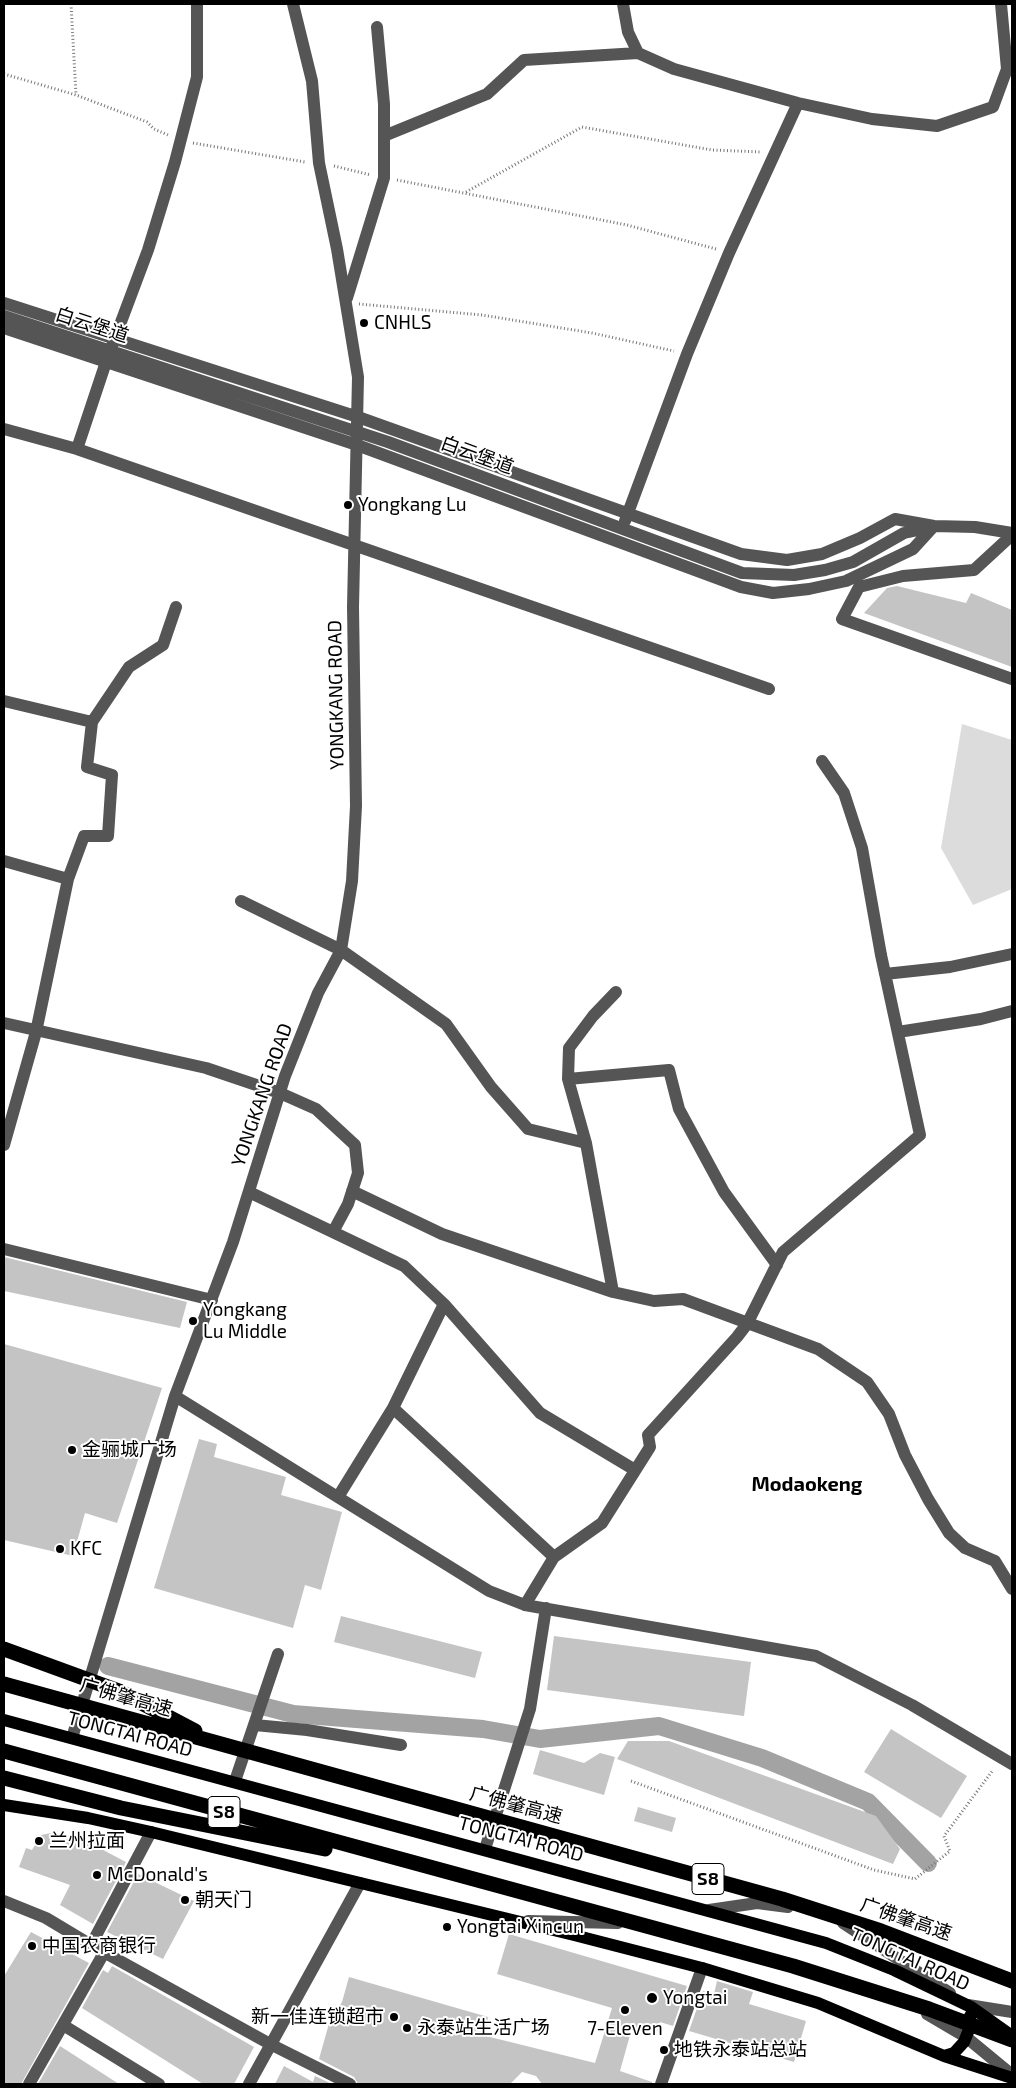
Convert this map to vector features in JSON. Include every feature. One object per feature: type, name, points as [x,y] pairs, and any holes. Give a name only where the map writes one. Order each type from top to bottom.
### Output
[{"type":"highway","points":[[4,1650],[119,1691],[222,1745]]},
{"type":"highway","name":"广佛肇高速","points":[[4,1684],[782,1899],[881,1931],[1012,1981]]},
{"type":"highway","name":"S8","points":[[4,1751],[793,1966],[929,2009],[1012,2040]]},
{"type":"highway","points":[[4,1778],[166,1818],[444,1872]]},
{"type":"main road","name":"TONGTAI ROAD","points":[[4,1720],[235,1781],[826,1943],[894,1970],[971,2007],[1012,2036]]},
{"type":"main road","points":[[4,1806],[88,1818],[151,1832],[518,1921],[702,1968],[818,2003],[944,2056],[1012,2076]]},
{"type":"main road","points":[[944,2056],[954,2053],[964,2042],[970,2026],[971,2007]]},
{"type":"street","points":[[77,449],[114,339],[148,250],[197,78],[197,4]]},
{"type":"street","name":"YONGKANG ROAD","points":[[72,1738],[176,1396],[212,1300],[280,1093],[318,994],[342,950],[352,881],[356,806],[353,607],[358,377],[337,249],[316,144],[312,81],[293,4]]},
{"type":"street","points":[[623,4],[628,32],[638,53]]},
{"type":"street","points":[[384,136],[487,94],[524,60],[638,53],[674,69],[798,103],[872,119],[936,126],[993,107],[1006,69],[1001,4]]},
{"type":"street","points":[[345,302],[384,178],[384,136],[378,27]]},
{"type":"street","points":[[617,542],[687,354],[729,252],[798,103]]},
{"type":"street","points":[[4,303],[358,418],[741,554],[787,560],[822,554],[860,538],[894,519],[934,526],[975,527],[1012,534]]},
{"type":"street","name":"白云堡道","points":[[4,316],[388,442],[742,573],[794,575],[824,570],[852,562],[904,532],[934,526]]},
{"type":"street","points":[[4,328],[357,445],[741,587],[773,593],[810,590],[846,580],[914,549],[934,526]]},
{"type":"street","points":[[4,429],[77,449],[769,689]]},
{"type":"street","points":[[1012,534],[974,570],[902,576],[859,587],[842,619],[1012,680]]},
{"type":"street","points":[[4,1144],[36,1032],[68,879],[84,836],[108,836],[112,775],[86,767],[92,722],[129,668],[162,645],[176,608]]},
{"type":"street","points":[[4,702],[92,722]]},
{"type":"street","points":[[525,1605],[554,1557],[602,1524],[650,1447],[648,1435],[747,1324],[783,1252],[920,1136],[862,848],[844,793],[822,761]]},
{"type":"street","points":[[4,861],[68,879]]},
{"type":"street","points":[[241,901],[342,950],[446,1024],[491,1088],[528,1129],[586,1143]]},
{"type":"street","points":[[886,974],[950,967],[1012,954]]},
{"type":"street","points":[[613,1292],[586,1143],[568,1078],[569,1048],[593,1016],[616,992]]},
{"type":"street","points":[[898,1032],[981,1019],[1012,1012]]},
{"type":"street","points":[[4,1023],[36,1032],[206,1068],[280,1093],[316,1109],[355,1145],[358,1173],[333,1232]]},
{"type":"street","points":[[568,1078],[669,1070],[679,1109],[724,1192],[777,1265]]},
{"type":"street","points":[[352,1191],[442,1234],[613,1292],[654,1301],[683,1299],[818,1349],[867,1382],[888,1414],[905,1455],[928,1499],[950,1533],[965,1548],[995,1561],[1012,1589]]},
{"type":"street","points":[[249,1192],[404,1266],[444,1304],[540,1413],[635,1470]]},
{"type":"street","points":[[4,1249],[212,1300]]},
{"type":"street","points":[[338,1497],[393,1408],[444,1304]]},
{"type":"street","points":[[176,1396],[489,1591],[525,1605],[816,1656],[912,1705],[1007,1761]]},
{"type":"street","points":[[393,1408],[554,1557]]},
{"type":"street","points":[[485,1849],[530,1709],[546,1608]]},
{"type":"street","points":[[235,1781],[257,1722],[278,1654]]},
{"type":"street","points":[[257,1722],[401,1745]]},
{"type":"street","points":[[92,1945],[151,1832]]},
{"type":"street","points":[[249,2084],[360,1884]]},
{"type":"street","points":[[4,1901],[46,1918],[270,2044],[350,2084]]},
{"type":"street","points":[[709,1910],[757,1903],[779,1905],[837,1920],[903,1961],[971,2007],[1012,2012]]},
{"type":"street","points":[[518,1921],[594,1921],[624,1924],[837,1979],[925,2013],[966,2037],[1012,2076]]},
{"type":"street","points":[[29,2084],[105,1951]]},
{"type":"street","points":[[661,2084],[702,1968]]},
{"type":"street","points":[[63,2025],[159,2084]]},
{"type":"path","points":[[71,4],[76,95]]},
{"type":"path","points":[[465,192],[582,126],[712,150],[763,152],[773,155]]},
{"type":"path","points":[[384,178],[465,192],[627,225],[729,252]]},
{"type":"path","points":[[345,302],[482,315],[592,333],[687,354]]},
{"type":"path","points":[[630,1781],[874,1870],[915,1879],[950,1851],[944,1836],[1007,1761]]},
{"type":"shaded area","points":[[962,724],[1012,740],[1012,889],[973,905],[941,848]]},
{"type":"building","points":[[897,586],[966,603],[971,593],[1012,610],[1012,667],[864,613],[887,588]]},
{"type":"building","points":[[4,1257],[187,1302],[180,1328],[4,1291]]},
{"type":"building","name":"金骊城广场","points":[[4,1344],[162,1388],[117,1523],[85,1513],[73,1556],[4,1540]]},
{"type":"building","points":[[199,1439],[217,1444],[214,1457],[286,1477],[281,1495],[342,1512],[321,1590],[305,1585],[293,1628],[154,1588]]},
{"type":"building","points":[[341,1616],[482,1652],[475,1678],[334,1642]]},
{"type":"building","points":[[554,1636],[751,1662],[744,1716],[547,1690]]},
{"type":"building","points":[[891,1729],[967,1776],[941,1818],[864,1772]]},
{"type":"building","points":[[628,1741],[669,1741],[876,1816],[900,1849],[893,1864],[617,1759]]},
{"type":"building","points":[[540,1750],[584,1763],[600,1753],[615,1757],[604,1795],[533,1774]]},
{"type":"building","points":[[638,1807],[676,1818],[672,1832],[634,1821]]},
{"type":"building","points":[[51,1833],[63,1837],[64,1834],[86,1841],[126,1862],[93,1924],[60,1905],[70,1885],[19,1867],[26,1848],[32,1850],[41,1835]]},
{"type":"building","points":[[138,1874],[194,1901],[163,1959],[107,1932]]},
{"type":"building","points":[[31,1932],[89,1963],[21,2084],[4,2084],[4,1976]]},
{"type":"building","name":"永泰站生活广场","points":[[509,1934],[687,1986],[673,2026],[660,2022],[656,2035],[632,2028],[620,2071],[652,2082],[652,2084],[542,2084],[536,2076],[522,2072],[510,2084],[358,2084],[354,2077],[319,2059],[330,2020],[342,2002],[349,1977],[488,2017],[486,2036],[595,2063],[612,2008],[497,1974]]},
{"type":"building","points":[[112,1966],[254,2047],[234,2084],[203,2084],[82,2008],[103,1970],[108,1973]]},
{"type":"building","points":[[717,1981],[753,1992],[749,2004],[806,2021],[794,2062],[689,2031],[703,1991],[714,1994]]},
{"type":"building","points":[[60,2046],[119,2084],[38,2084]]},
{"type":"building","points":[[284,2066],[313,2082],[315,2076],[332,2084],[275,2084]]},
{"type":"waterway","points":[[108,1666],[293,1714],[483,1729],[540,1739],[659,1726],[762,1758],[868,1802],[928,1863]]},
{"type":"place","name":"CNHLS","points":[[364,323]]},
{"type":"place","name":"Yongkang Lu","points":[[348,505]]},
{"type":"place","name":"Yongkang Lu Middle","points":[[193,1321]]},
{"type":"place","name":"金骊城广场","points":[[72,1450]]},
{"type":"place","name":"KFC","points":[[60,1549]]},
{"type":"place","name":"兰州拉面","points":[[39,1841]]},
{"type":"place","name":"McDonald's","points":[[97,1875]]},
{"type":"place","name":"朝天门","points":[[185,1900]]},
{"type":"place","name":"Yongtai Xincun","points":[[447,1927]]},
{"type":"place","name":"中国农商银行","points":[[32,1946]]},
{"type":"place","name":"Yongtai","points":[[652,1998]]},
{"type":"place","name":"7-Eleven","points":[[625,2010]]},
{"type":"place","name":"新一佳连锁超市","points":[[394,2017]]},
{"type":"place","name":"永泰站生活广场","points":[[407,2028]]},
{"type":"place","name":"地铁永泰站总站","points":[[664,2050]]},
{"type":"district","name":"Modaokeng","points":[[807,1484]]}]
